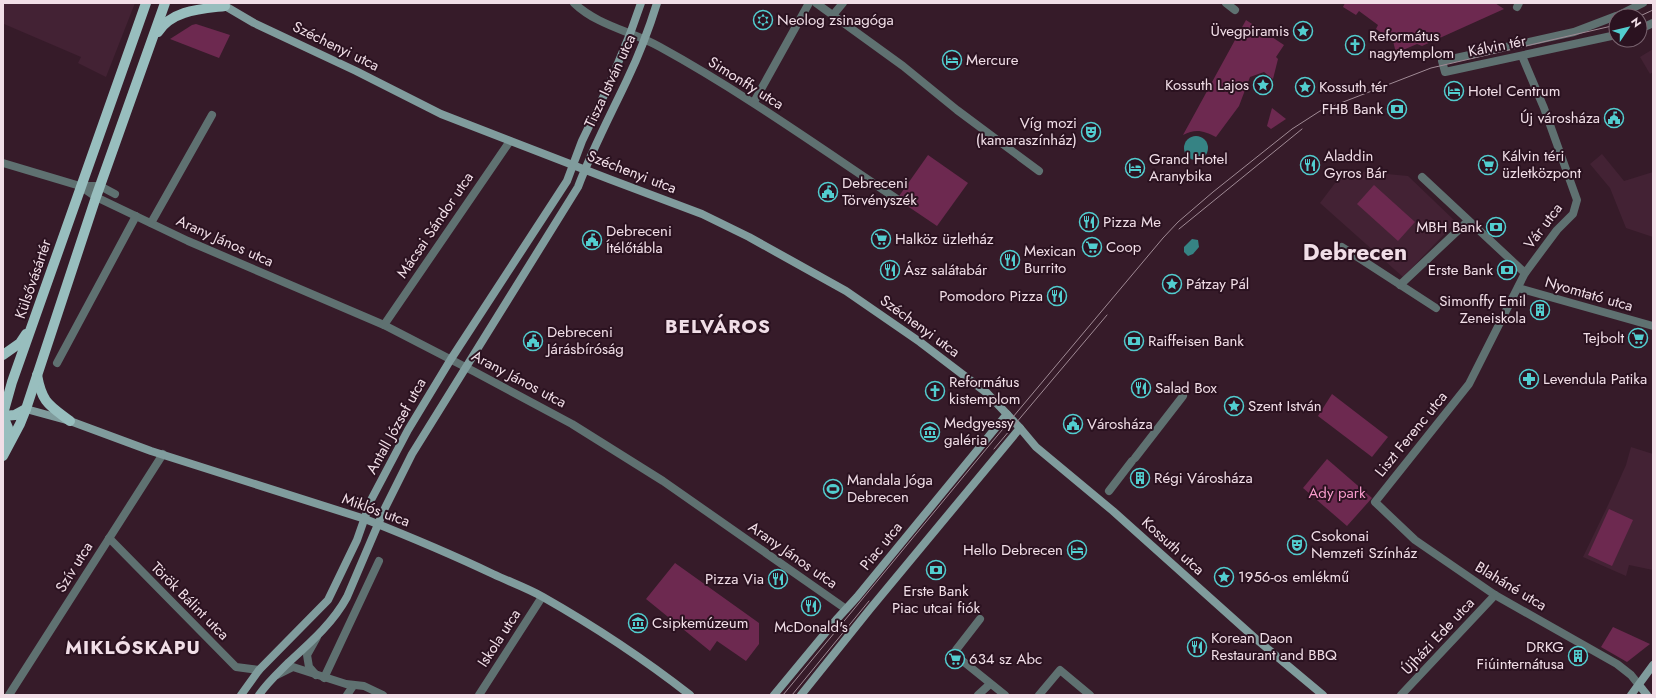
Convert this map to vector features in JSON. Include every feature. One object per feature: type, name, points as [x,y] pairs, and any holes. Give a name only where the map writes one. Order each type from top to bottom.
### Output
[{"type":"main road","name":"Külsővásártér","points":[[3,411],[80,186],[146,3]]},
{"type":"main road","points":[[5,452],[26,409],[96,197],[165,3]]},
{"type":"main road","points":[[151,42],[162,25],[176,16],[222,4]]},
{"type":"main road","points":[[3,355],[20,343],[35,321]]},
{"type":"main road","points":[[37,374],[42,397],[70,421]]},
{"type":"main road","points":[[3,411],[15,415],[26,409]]},
{"type":"main road","points":[[3,411],[8,428],[5,452]]},
{"type":"street","name":"Simonffy utca","points":[[574,3],[584,13],[659,46],[754,102],[897,199]]},
{"type":"street","name":"Tisza István utca","points":[[573,165],[630,34],[641,3]]},
{"type":"street","name":"Tisza István utca","points":[[585,169],[645,40],[657,3]]},
{"type":"street","points":[[754,102],[809,3]]},
{"type":"street","points":[[816,3],[903,66],[957,110],[1039,171]]},
{"type":"street","points":[[833,15],[843,3]]},
{"type":"street","points":[[1226,3],[1235,10]]},
{"type":"street","name":"Kálvin tér","points":[[1633,8],[1643,3]]},
{"type":"street","name":"Széchenyi utca","points":[[222,4],[254,23],[356,71],[441,114],[702,214],[749,237],[846,291],[938,356],[987,393],[1008,414]]},
{"type":"street","name":"Kálvin tér","points":[[1608,19],[1587,28],[1442,61],[1445,72],[1481,63],[1608,38]]},
{"type":"street","name":"Vár utca","points":[[1469,384],[1525,273],[1557,230],[1573,214],[1577,200],[1544,108],[1522,56]]},
{"type":"street","points":[[80,186],[96,197],[151,223],[212,115]]},
{"type":"street","name":"Mácsai Sándor utca","points":[[384,325],[510,141]]},
{"type":"street","points":[[3,163],[80,186],[100,186],[115,194]]},
{"type":"street","name":"Antall József utca","points":[[241,695],[259,670],[328,600],[357,540],[371,500],[396,452],[451,359],[568,181],[573,165]]},
{"type":"street","name":"Antall József utca","points":[[259,695],[276,675],[334,619],[348,597],[378,524],[412,454],[578,187],[585,169]]},
{"type":"street","points":[[1422,177],[1525,273]]},
{"type":"street","points":[[57,363],[136,216]]},
{"type":"street","points":[[1400,285],[1468,221]]},
{"type":"street","name":"Arany János utca","points":[[151,223],[188,241],[384,325],[572,424],[650,473],[846,609]]},
{"type":"street","points":[[1342,247],[1436,308]]},
{"type":"street","name":"Nyomtató utca","points":[[1518,288],[1653,326]]},
{"type":"street","name":"Liszt Ferenc utca","points":[[1374,502],[1469,384]]},
{"type":"street","points":[[1109,491],[1183,396]]},
{"type":"street","name":"Miklós utca","points":[[26,409],[70,421],[163,454],[365,519],[468,562],[542,597],[604,635],[668,678],[690,695]]},
{"type":"street","name":"Kossuth utca","points":[[1008,414],[1036,447],[1113,511],[1256,639],[1323,695]]},
{"type":"street","name":"Piac utca","points":[[774,695],[1008,414]]},
{"type":"street","name":"Piac utca","points":[[801,695],[1020,428]]},
{"type":"street","name":"Szív utca","points":[[9,695],[163,454]]},
{"type":"street","name":"Blaháné utca","points":[[1374,502],[1415,540],[1495,595],[1617,664],[1631,675],[1639,684]]},
{"type":"street","name":"Török Bálint utca","points":[[108,538],[236,667],[259,670]]},
{"type":"street","points":[[320,677],[379,561]]},
{"type":"street","name":"Újházi Ede utca","points":[[1400,695],[1495,595]]},
{"type":"street","name":"Iskola utca","points":[[479,695],[542,597]]},
{"type":"street","points":[[980,619],[956,650],[959,658],[1005,695]]},
{"type":"street","points":[[318,635],[307,655],[309,666],[320,677]]},
{"type":"street","points":[[1631,695],[1653,665]]},
{"type":"street","points":[[276,675],[293,667],[320,677],[353,686],[364,686],[383,695]]},
{"type":"street","points":[[1038,695],[1060,670],[1090,695]]},
{"type":"street","points":[[978,695],[990,684]]},
{"type":"street","points":[[1639,684],[1647,695]]},
{"type":"street","points":[[347,695],[353,686]]},
{"type":"street","points":[[805,695],[808,686]]},
{"type":"shaded area","points":[[3,3],[135,3],[106,77],[78,63],[81,57],[4,24],[3,26]]},
{"type":"shaded area","points":[[1653,49],[1653,72],[1650,74],[1640,57]]},
{"type":"shaded area","points":[[1602,154],[1624,181],[1653,172],[1653,237],[1626,228],[1610,188],[1590,164]]},
{"type":"shaded area","points":[[1345,170],[1408,176],[1456,222],[1403,277],[1320,203]]},
{"type":"shaded area","points":[[1631,447],[1653,454],[1653,570],[1629,565],[1626,576],[1583,557],[1626,465]]},
{"type":"green space","points":[[1345,3],[1495,3],[1504,9],[1422,46],[1417,44],[1396,53],[1393,41],[1376,29],[1378,25],[1359,11],[1356,15],[1343,7]]},
{"type":"green space","points":[[1246,20],[1284,45],[1276,57],[1278,59],[1273,79],[1264,72],[1250,77],[1239,106],[1216,137],[1200,131],[1183,135]]},
{"type":"green space","points":[[196,24],[230,35],[219,58],[170,39]]},
{"type":"green space","points":[[1272,108],[1286,119],[1271,129],[1267,126]]},
{"type":"green space","points":[[928,155],[968,183],[937,226],[897,199]]},
{"type":"green space","points":[[1374,185],[1415,222],[1398,241],[1357,204]]},
{"type":"green space","points":[[1332,394],[1388,437],[1372,457],[1318,416]]},
{"type":"green space","name":"Ady park","points":[[1327,459],[1372,498],[1347,526],[1303,488]]},
{"type":"green space","points":[[1609,509],[1633,520],[1612,566],[1588,555]]},
{"type":"green space","points":[[675,563],[759,623],[759,644],[746,661],[717,641],[710,651],[646,599]]},
{"type":"green space","points":[[1613,627],[1650,644],[1627,662],[1601,647]]},
{"type":"water","points":[[1196,136],[1205,139],[1208,148],[1205,157],[1196,160],[1187,157],[1184,148],[1187,139]]},
{"type":"water","points":[[1192,239],[1198,240],[1199,247],[1193,254],[1188,256],[1184,252],[1184,247]]},
{"type":"tram line","points":[[1648,12],[1653,10]]},
{"type":"tram line","points":[[783,695],[1163,238],[1178,222],[1213,192],[1292,129],[1320,111],[1431,68],[1608,27]]},
{"type":"tram line","points":[[1179,229],[1302,129]]},
{"type":"tram line","points":[[994,449],[1107,315]]},
{"type":"tram line","points":[[792,695],[869,601]]},
{"type":"place","name":"Neolog zsinagóga","points":[[763,20]]},
{"type":"place","name":"Üvegpiramis","points":[[1303,31]]},
{"type":"place","name":"Református nagytemplom","points":[[1355,45]]},
{"type":"place","name":"Mercure","points":[[952,60]]},
{"type":"place","name":"Kossuth Lajos","points":[[1263,85]]},
{"type":"place","name":"Kossuth tér","points":[[1305,87]]},
{"type":"place","name":"Hotel Centrum","points":[[1454,91]]},
{"type":"place","name":"FHB Bank","points":[[1397,109]]},
{"type":"place","name":"Új városháza","points":[[1614,118]]},
{"type":"place","name":"Víg mozi (kamaraszínház)","points":[[1091,132]]},
{"type":"place","name":"Aladdin Gyros Bár","points":[[1310,165]]},
{"type":"place","name":"Kálvin téri üzletközpont","points":[[1488,165]]},
{"type":"place","name":"Grand Hotel Aranybika","points":[[1135,168]]},
{"type":"place","name":"Debreceni Törvényszék","points":[[828,192]]},
{"type":"place","name":"Pizza Me","points":[[1089,222]]},
{"type":"place","name":"MBH Bank","points":[[1496,227]]},
{"type":"place","name":"Halköz üzletház","points":[[881,239]]},
{"type":"place","name":"Debreceni Ítélőtábla","points":[[592,240]]},
{"type":"place","name":"Coop","points":[[1092,247]]},
{"type":"place","name":"Mexican Burrito","points":[[1010,260]]},
{"type":"place","name":"Ász salátabár","points":[[890,270]]},
{"type":"place","name":"Erste Bank","points":[[1507,270]]},
{"type":"place","name":"Pátzay Pál","points":[[1172,284]]},
{"type":"place","name":"Pomodoro Pizza","points":[[1057,296]]},
{"type":"place","name":"Simonffy Emil Zeneiskola","points":[[1540,310]]},
{"type":"place","name":"Tejbolt","points":[[1638,338]]},
{"type":"place","name":"Debreceni Járásbíróság","points":[[533,341]]},
{"type":"place","name":"Raiffeisen Bank","points":[[1134,341]]},
{"type":"place","name":"Levendula Patika","points":[[1529,379]]},
{"type":"place","name":"Salad Box","points":[[1141,388]]},
{"type":"place","name":"Református kistemplom","points":[[935,391]]},
{"type":"place","name":"Szent István","points":[[1234,406]]},
{"type":"place","name":"Városháza","points":[[1073,424]]},
{"type":"place","name":"Medgyessy galéria","points":[[930,432]]},
{"type":"place","name":"Régi Városháza","points":[[1140,478]]},
{"type":"place","name":"Mandala Jóga Debrecen","points":[[833,489]]},
{"type":"place","name":"Csokonai Nemzeti Színház","points":[[1297,545]]},
{"type":"place","name":"Hello Debrecen","points":[[1077,550]]},
{"type":"place","name":"Erste Bank Piac utcai fiók","points":[[936,570]]},
{"type":"place","name":"1956-os emlékmű","points":[[1224,577]]},
{"type":"place","name":"Pizza Via","points":[[778,579]]},
{"type":"place","name":"McDonald's","points":[[811,606]]},
{"type":"place","name":"Csipkemúzeum","points":[[638,623]]},
{"type":"place","name":"Korean Daon Restaurant and BBQ","points":[[1197,647]]},
{"type":"place","name":"DRKG Fiúinternátusa","points":[[1578,656]]},
{"type":"place","name":"634 sz Abc","points":[[955,659]]},
{"type":"district","name":"Debrecen","points":[[1355,252]]},
{"type":"district","name":"BELVÁROS","points":[[718,326]]},
{"type":"district","name":"MIKLÓSKAPU","points":[[133,647]]}]
